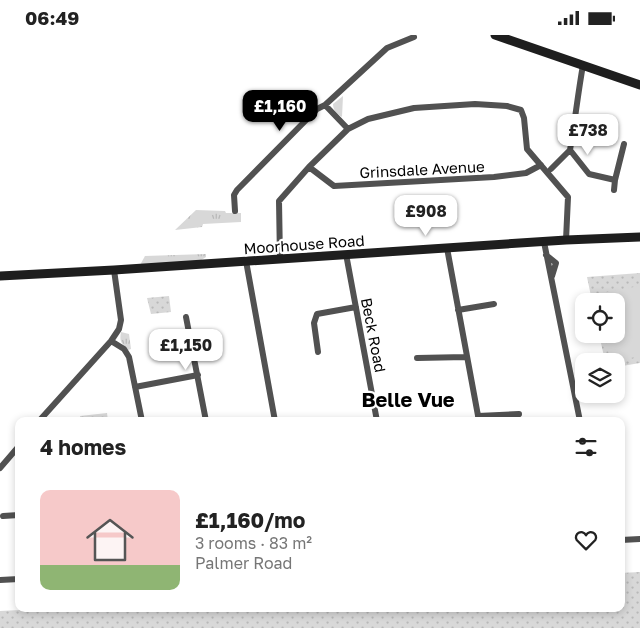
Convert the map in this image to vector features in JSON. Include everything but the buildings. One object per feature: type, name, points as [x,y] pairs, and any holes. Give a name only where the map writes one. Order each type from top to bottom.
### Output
[{"type":"main road","points":[[495,35],[640,85]]},
{"type":"main road","name":"Moorhouse Road","points":[[0,277],[566,240],[640,237]]},
{"type":"street","points":[[235,211],[234,195],[237,190],[317,109],[326,105],[387,48],[414,37]]},
{"type":"street","points":[[551,169],[570,150],[583,65]]},
{"type":"street","points":[[280,259],[278,201],[348,129],[368,119],[414,108],[475,104],[507,106],[521,110],[524,118],[527,149],[568,197],[566,240]]},
{"type":"street","points":[[326,105],[348,129]]},
{"type":"street","points":[[614,190],[624,144]]},
{"type":"street","points":[[570,150],[589,175],[615,180]]},
{"type":"street","name":"Grinsdale Avenue","points":[[309,167],[334,186],[494,177],[526,173],[541,165]]},
{"type":"street","points":[[544,242],[546,255],[556,263],[551,277],[579,417]]},
{"type":"street","points":[[447,248],[478,417]]},
{"type":"street","name":"Beck Road","points":[[346,254],[376,417]]},
{"type":"street","points":[[246,261],[274,417]]},
{"type":"street","points":[[43,417],[111,341],[119,329],[121,320],[114,270]]},
{"type":"street","points":[[458,310],[494,304]]},
{"type":"street","points":[[318,352],[314,323],[317,314],[356,307]]},
{"type":"street","points":[[186,317],[205,417]]},
{"type":"street","points":[[111,341],[124,349],[129,357],[141,417]]},
{"type":"street","points":[[417,358],[466,357]]},
{"type":"street","points":[[135,387],[198,375]]},
{"type":"street","points":[[495,417],[520,414]]},
{"type":"street","points":[[0,468],[15,450]]},
{"type":"street","points":[[3,516],[15,515]]},
{"type":"street","points":[[625,540],[640,539]]},
{"type":"street","points":[[0,580],[15,579]]},
{"type":"green space","points":[[343,96],[342,117],[337,113],[333,104]]},
{"type":"green space","points":[[196,210],[241,213],[241,222],[203,224],[202,227],[175,230]]},
{"type":"green space","points":[[206,254],[206,257],[198,262],[140,265],[145,256]]},
{"type":"green space","points":[[640,273],[640,363],[625,366],[625,353],[603,353],[601,343],[625,343],[625,293],[590,293],[587,277]]},
{"type":"green space","points":[[639,286],[640,356],[625,359],[625,353],[609,353],[607,343],[625,343],[625,293],[602,293]]},
{"type":"green space","points":[[169,296],[171,312],[151,314],[147,298]]},
{"type":"green space","points":[[121,332],[129,334],[131,349],[128,350],[121,343]]},
{"type":"green space","points":[[107,413],[108,417],[80,417]]},
{"type":"green space","points":[[640,572],[640,628],[0,628],[0,611],[15,610],[15,612],[625,612],[625,573]]},
{"type":"district","name":"Belle Vue","points":[[408,399]]}]
